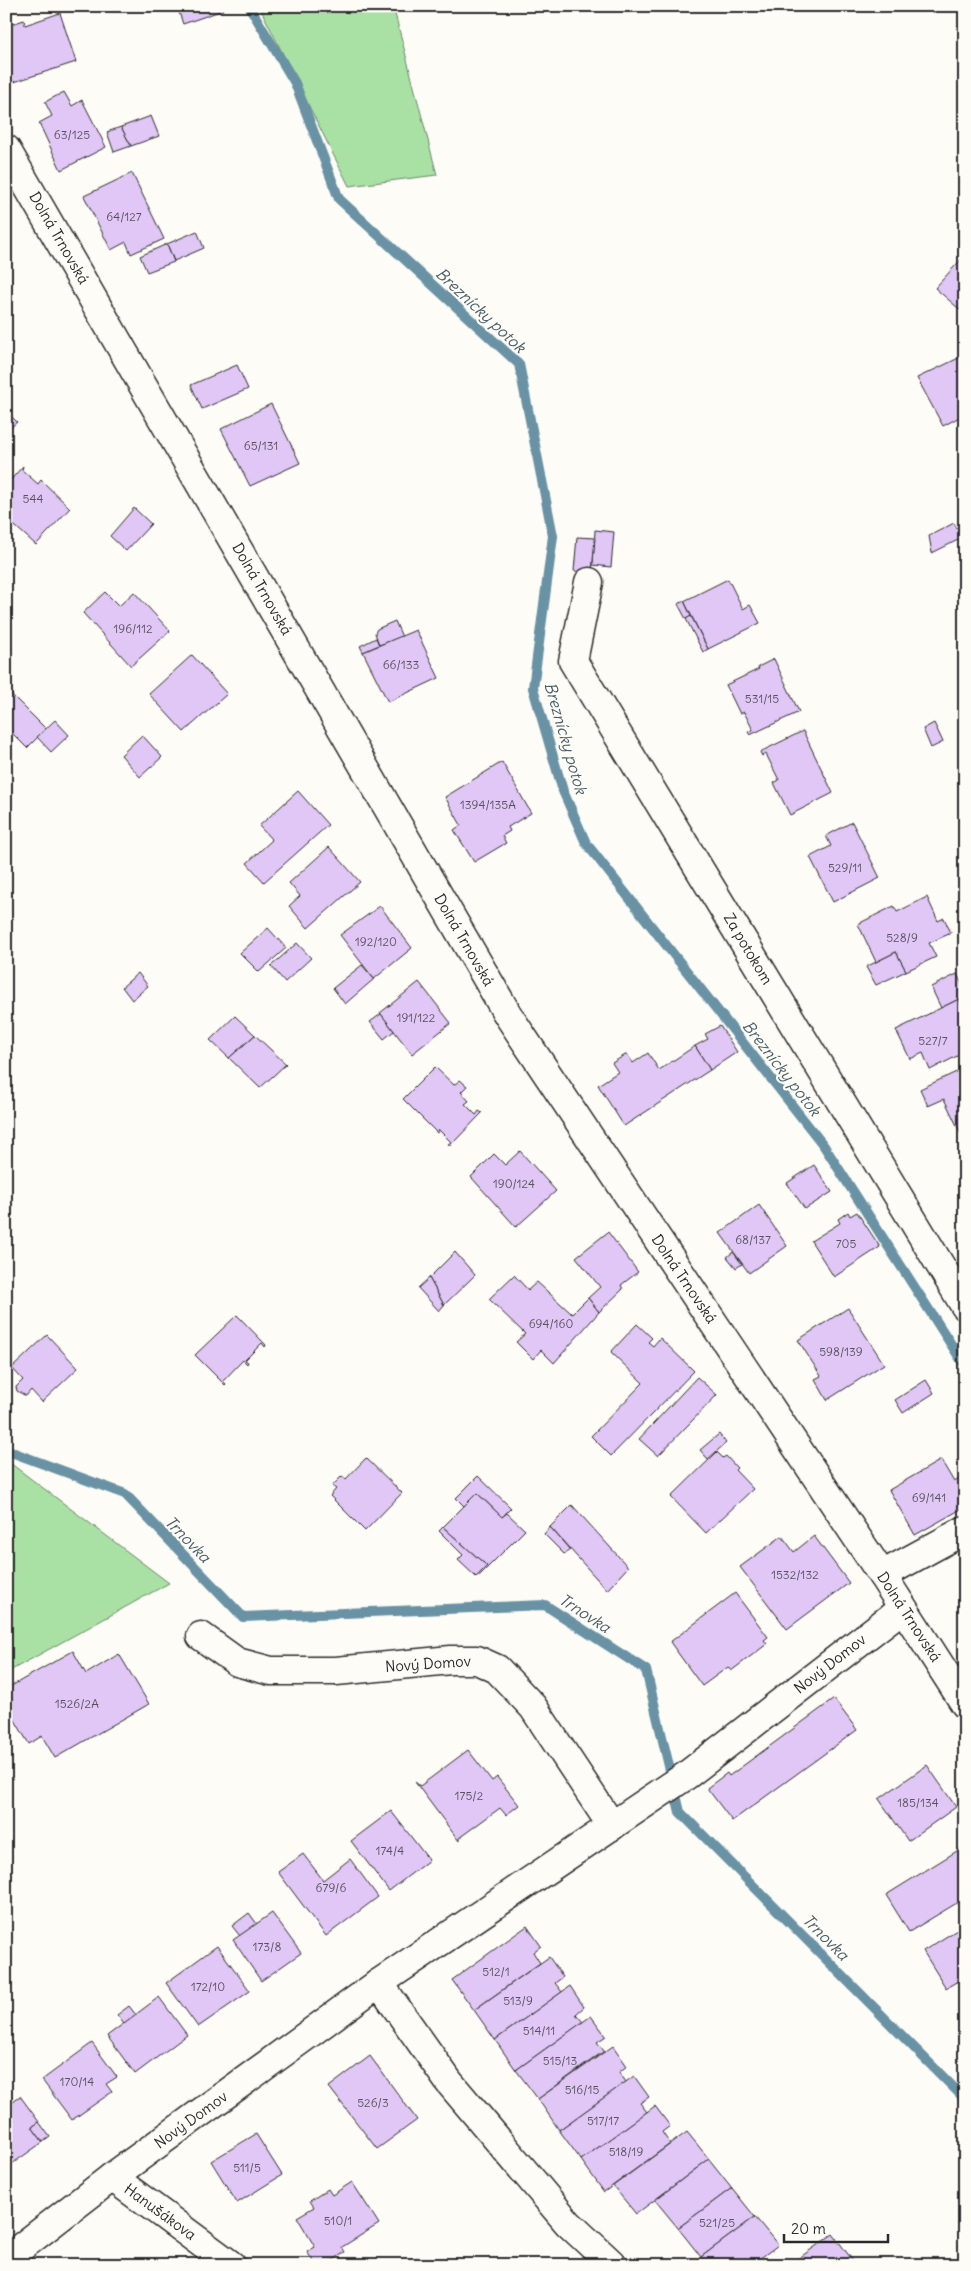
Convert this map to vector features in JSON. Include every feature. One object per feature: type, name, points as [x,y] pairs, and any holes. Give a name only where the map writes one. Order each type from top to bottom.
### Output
[{"type":"street","name":"Dolná Trnovská","points":[[6,149],[508,1014],[882,1575],[965,1704]]},
{"type":"street","name":"Za potokom","points":[[589,582],[573,661],[965,1306]]},
{"type":"street","points":[[882,1575],[965,1530]]},
{"type":"street","name":"Nový Domov","points":[[6,2259],[112,2177],[379,1983],[661,1794],[903,1608]]},
{"type":"street","name":"Nový Domov","points":[[201,1636],[237,1662],[271,1671],[336,1671],[451,1660],[477,1660],[497,1669],[533,1707],[612,1826]]},
{"type":"street","points":[[379,1983],[449,2082],[568,2223],[613,2265]]},
{"type":"street","name":"Hanušákova","points":[[112,2177],[231,2265]]},
{"type":"green space","points":[[259,6],[393,6],[437,175],[349,186]]},
{"type":"green space","points":[[6,1460],[169,1583],[6,1673]]},
{"type":"building","points":[[177,6],[221,6],[223,10],[183,24]]},
{"type":"building","points":[[60,13],[76,62],[11,83],[6,68],[6,62],[9,61],[6,52],[6,26],[24,20],[25,25]]},
{"type":"building","points":[[64,92],[72,106],[82,100],[106,147],[61,170],[39,123],[52,116],[45,102]]},
{"type":"building","points":[[151,116],[159,136],[131,146],[121,127]]},
{"type":"building","points":[[121,127],[131,146],[114,152],[107,132]]},
{"type":"building","points":[[132,173],[164,239],[131,254],[126,242],[111,250],[84,196]]},
{"type":"building","points":[[197,231],[204,248],[174,261],[167,244]]},
{"type":"building","points":[[167,244],[174,262],[147,272],[140,256]]},
{"type":"building","points":[[965,255],[965,314],[935,288]]},
{"type":"building","points":[[965,355],[965,414],[943,426],[917,378]]},
{"type":"building","points":[[237,365],[248,389],[202,409],[191,385]]},
{"type":"building","points":[[271,404],[300,463],[250,486],[221,429]]},
{"type":"building","points":[[6,411],[17,422],[6,432]]},
{"type":"building","points":[[23,466],[22,470],[38,484],[41,480],[70,508],[36,545],[6,518],[6,485]]},
{"type":"building","points":[[6,474],[13,478],[6,485]]},
{"type":"building","points":[[134,508],[151,524],[126,551],[110,536]]},
{"type":"building","points":[[954,523],[962,538],[932,553],[929,536]]},
{"type":"building","points":[[595,530],[614,532],[611,567],[593,565]]},
{"type":"building","points":[[577,537],[595,538],[592,572],[574,571]]},
{"type":"building","points":[[728,579],[743,609],[750,605],[760,623],[708,649],[684,601]]},
{"type":"building","points":[[105,592],[119,606],[134,592],[170,631],[131,666],[83,613]]},
{"type":"building","points":[[684,601],[691,616],[686,619],[678,604]]},
{"type":"building","points":[[691,616],[708,649],[703,652],[686,619]]},
{"type":"building","points":[[395,621],[402,637],[379,645],[375,633],[377,629]]},
{"type":"building","points":[[416,630],[439,678],[388,702],[363,652]]},
{"type":"building","points":[[376,638],[379,645],[363,652],[360,646]]},
{"type":"building","points":[[192,655],[227,694],[184,732],[149,694]]},
{"type":"building","points":[[774,659],[799,712],[750,735],[748,732],[753,730],[744,712],[740,714],[726,685],[759,669],[758,667]]},
{"type":"building","points":[[6,689],[46,729],[27,748],[6,727]]},
{"type":"building","points":[[55,720],[69,735],[51,752],[37,737]]},
{"type":"building","points":[[934,723],[943,742],[931,748],[923,729]]},
{"type":"building","points":[[803,731],[833,793],[790,815],[774,783],[779,780],[766,754],[762,756],[760,752]]},
{"type":"building","points":[[142,735],[162,757],[140,777],[121,755]]},
{"type":"building","points":[[502,762],[531,813],[508,827],[510,831],[502,836],[506,843],[474,862],[454,830],[461,825],[445,797]]},
{"type":"building","points":[[298,791],[328,825],[264,882],[247,863],[272,840],[259,826]]},
{"type":"building","points":[[852,822],[880,878],[833,902],[810,857],[831,846],[826,836]]},
{"type":"building","points":[[329,847],[360,882],[308,928],[289,906],[300,896],[289,883]]},
{"type":"building","points":[[927,897],[938,921],[944,918],[951,933],[929,943],[936,957],[906,971],[896,952],[876,962],[858,924],[894,906],[897,912]]},
{"type":"building","points":[[380,906],[412,948],[374,979],[340,935]]},
{"type":"building","points":[[268,928],[286,948],[259,972],[240,953]]},
{"type":"building","points":[[297,943],[311,958],[285,982],[271,966]]},
{"type":"building","points":[[896,952],[906,971],[876,985],[866,967]]},
{"type":"building","points":[[362,965],[374,979],[345,1004],[333,988]]},
{"type":"building","points":[[138,973],[148,986],[132,1000],[122,987]]},
{"type":"building","points":[[957,974],[965,990],[965,996],[941,1008],[931,987]]},
{"type":"building","points":[[419,982],[451,1023],[412,1054],[380,1013]]},
{"type":"building","points":[[959,999],[965,1011],[965,1052],[930,1070],[923,1053],[910,1059],[896,1030]]},
{"type":"building","points":[[381,1014],[394,1031],[384,1039],[370,1022]]},
{"type":"building","points":[[235,1016],[255,1035],[229,1058],[210,1040]]},
{"type":"building","points":[[720,1026],[737,1052],[710,1070],[695,1046],[708,1039],[705,1034]]},
{"type":"building","points":[[255,1035],[286,1064],[260,1088],[229,1058]]},
{"type":"building","points":[[695,1046],[710,1070],[624,1126],[598,1085],[618,1072],[612,1063],[627,1054],[633,1063],[648,1053],[659,1070]]},
{"type":"building","points":[[435,1067],[454,1085],[460,1080],[467,1086],[461,1092],[469,1101],[465,1104],[476,1115],[479,1111],[482,1113],[450,1146],[448,1144],[451,1142],[439,1130],[437,1133],[403,1099]]},
{"type":"building","points":[[965,1068],[964,1140],[944,1099],[928,1106],[920,1089]]},
{"type":"building","points":[[520,1151],[556,1191],[516,1227],[471,1177],[494,1154],[505,1165]]},
{"type":"building","points":[[814,1165],[832,1192],[805,1209],[787,1183]]},
{"type":"building","points":[[759,1205],[787,1246],[749,1273],[720,1233]]},
{"type":"building","points":[[848,1212],[850,1216],[857,1212],[880,1247],[834,1277],[811,1241],[840,1223],[838,1219]]},
{"type":"building","points":[[608,1232],[638,1272],[621,1285],[623,1289],[599,1312],[588,1298],[600,1287],[576,1257]]},
{"type":"building","points":[[455,1252],[475,1275],[444,1305],[429,1278]]},
{"type":"building","points":[[733,1252],[742,1264],[736,1268],[727,1257]]},
{"type":"building","points":[[514,1275],[528,1290],[537,1282],[572,1314],[588,1298],[599,1312],[554,1363],[541,1350],[533,1359],[516,1342],[525,1334],[489,1299]]},
{"type":"building","points":[[429,1278],[444,1305],[439,1311],[418,1288]]},
{"type":"building","points":[[848,1308],[884,1364],[827,1400],[815,1379],[821,1376],[798,1340]]},
{"type":"building","points":[[237,1315],[266,1345],[265,1347],[262,1343],[245,1360],[248,1362],[247,1364],[243,1360],[223,1381],[225,1385],[195,1355]]},
{"type":"building","points":[[637,1324],[652,1338],[648,1342],[653,1346],[660,1338],[694,1371],[611,1456],[591,1436],[643,1383],[611,1352]]},
{"type":"building","points":[[47,1335],[78,1368],[42,1402],[31,1390],[26,1396],[17,1391],[16,1387],[23,1380],[12,1368]]},
{"type":"building","points":[[697,1377],[717,1395],[658,1456],[639,1439]]},
{"type":"building","points":[[926,1380],[934,1393],[903,1413],[895,1400]]},
{"type":"building","points":[[719,1434],[726,1443],[708,1459],[700,1450]]},
{"type":"building","points":[[717,1452],[723,1458],[726,1456],[737,1468],[735,1470],[753,1489],[706,1533],[671,1497]]},
{"type":"building","points":[[366,1458],[402,1493],[365,1531],[330,1496],[336,1489],[332,1486],[342,1476],[346,1479]]},
{"type":"building","points":[[941,1460],[954,1482],[965,1476],[965,1507],[915,1535],[889,1490]]},
{"type":"building","points":[[478,1476],[511,1508],[502,1517],[477,1493],[464,1506],[456,1498]]},
{"type":"building","points":[[477,1493],[502,1517],[507,1513],[525,1530],[477,1578],[487,1566],[443,1527]]},
{"type":"building","points":[[572,1505],[628,1567],[607,1590],[550,1527]]},
{"type":"building","points":[[443,1527],[487,1566],[476,1577],[458,1560],[463,1555],[439,1531]]},
{"type":"building","points":[[550,1527],[570,1550],[564,1554],[544,1534]]},
{"type":"building","points":[[782,1536],[794,1552],[814,1536],[849,1583],[787,1629],[740,1567]]},
{"type":"building","points":[[735,1593],[768,1637],[764,1640],[767,1644],[731,1671],[728,1667],[702,1686],[670,1642]]},
{"type":"building","points":[[73,1651],[86,1674],[119,1654],[149,1704],[55,1758],[42,1736],[29,1744],[6,1705],[6,1689]]},
{"type":"building","points":[[834,1699],[857,1730],[732,1821],[707,1788],[727,1773],[729,1776]]},
{"type":"building","points":[[468,1750],[492,1781],[497,1777],[519,1805],[506,1815],[500,1808],[459,1838],[459,1841],[415,1782],[420,1786]]},
{"type":"building","points":[[927,1765],[956,1807],[908,1841],[879,1799]]},
{"type":"building","points":[[391,1811],[429,1860],[389,1891],[351,1841]]},
{"type":"building","points":[[965,1846],[965,1898],[909,1932],[886,1895]]},
{"type":"building","points":[[303,1854],[323,1880],[350,1859],[378,1897],[326,1936],[278,1872]]},
{"type":"building","points":[[249,1913],[257,1924],[240,1936],[232,1926]]},
{"type":"building","points":[[272,1913],[301,1953],[261,1981],[233,1940]]},
{"type":"building","points":[[965,1925],[965,1977],[946,1988],[923,1951]]},
{"type":"building","points":[[527,1926],[541,1946],[533,1952],[540,1963],[474,2010],[452,1980]]},
{"type":"building","points":[[217,1946],[250,1991],[198,2027],[166,1983]]},
{"type":"building","points":[[549,1957],[563,1977],[555,1983],[562,1992],[495,2040],[474,2010]]},
{"type":"building","points":[[570,1986],[584,2007],[576,2014],[583,2022],[516,2070],[495,2040]]},
{"type":"building","points":[[159,1997],[187,2035],[135,2074],[107,2036]]},
{"type":"building","points":[[129,2006],[136,2015],[124,2024],[117,2015]]},
{"type":"building","points":[[591,2016],[606,2036],[597,2042],[604,2051],[538,2099],[516,2070]]},
{"type":"building","points":[[92,2043],[117,2077],[106,2084],[112,2092],[72,2120],[42,2080]]},
{"type":"building","points":[[613,2046],[627,2066],[619,2072],[626,2082],[559,2130],[538,2099]]},
{"type":"building","points":[[370,2056],[417,2120],[377,2149],[329,2087]]},
{"type":"building","points":[[634,2076],[649,2097],[640,2103],[647,2112],[581,2160],[559,2130]]},
{"type":"building","points":[[20,2096],[39,2122],[32,2127],[43,2142],[9,2166],[6,2162],[6,2106]]},
{"type":"building","points":[[655,2106],[670,2126],[662,2132],[670,2144],[604,2192],[581,2160]]},
{"type":"building","points":[[39,2122],[50,2137],[43,2142],[32,2127]]},
{"type":"building","points":[[687,2132],[709,2159],[636,2214],[613,2186]]},
{"type":"building","points":[[256,2134],[282,2175],[237,2203],[211,2161]]},
{"type":"building","points":[[709,2159],[732,2188],[678,2228],[655,2200]]},
{"type":"building","points":[[352,2182],[379,2224],[342,2247],[345,2252],[326,2265],[316,2265],[307,2252],[315,2247],[297,2217],[314,2207],[310,2201],[328,2189],[332,2195]]},
{"type":"building","points":[[732,2188],[755,2217],[701,2257],[678,2228]]},
{"type":"building","points":[[755,2217],[778,2245],[751,2265],[707,2265],[701,2257]]},
{"type":"building","points":[[833,2234],[856,2265],[793,2265],[792,2263]]},
{"type":"building","points":[[417,2257],[422,2265],[404,2265]]},
{"type":"waterway","name":"Breznícky potok","points":[[249,6],[295,83],[339,199],[519,364],[553,536],[533,688],[563,791],[586,843],[824,1146],[965,1366]]},
{"type":"waterway","name":"Trnovka","points":[[6,1450],[125,1494],[243,1617],[545,1605],[646,1670],[680,1812],[962,2096],[965,2105]]}]
